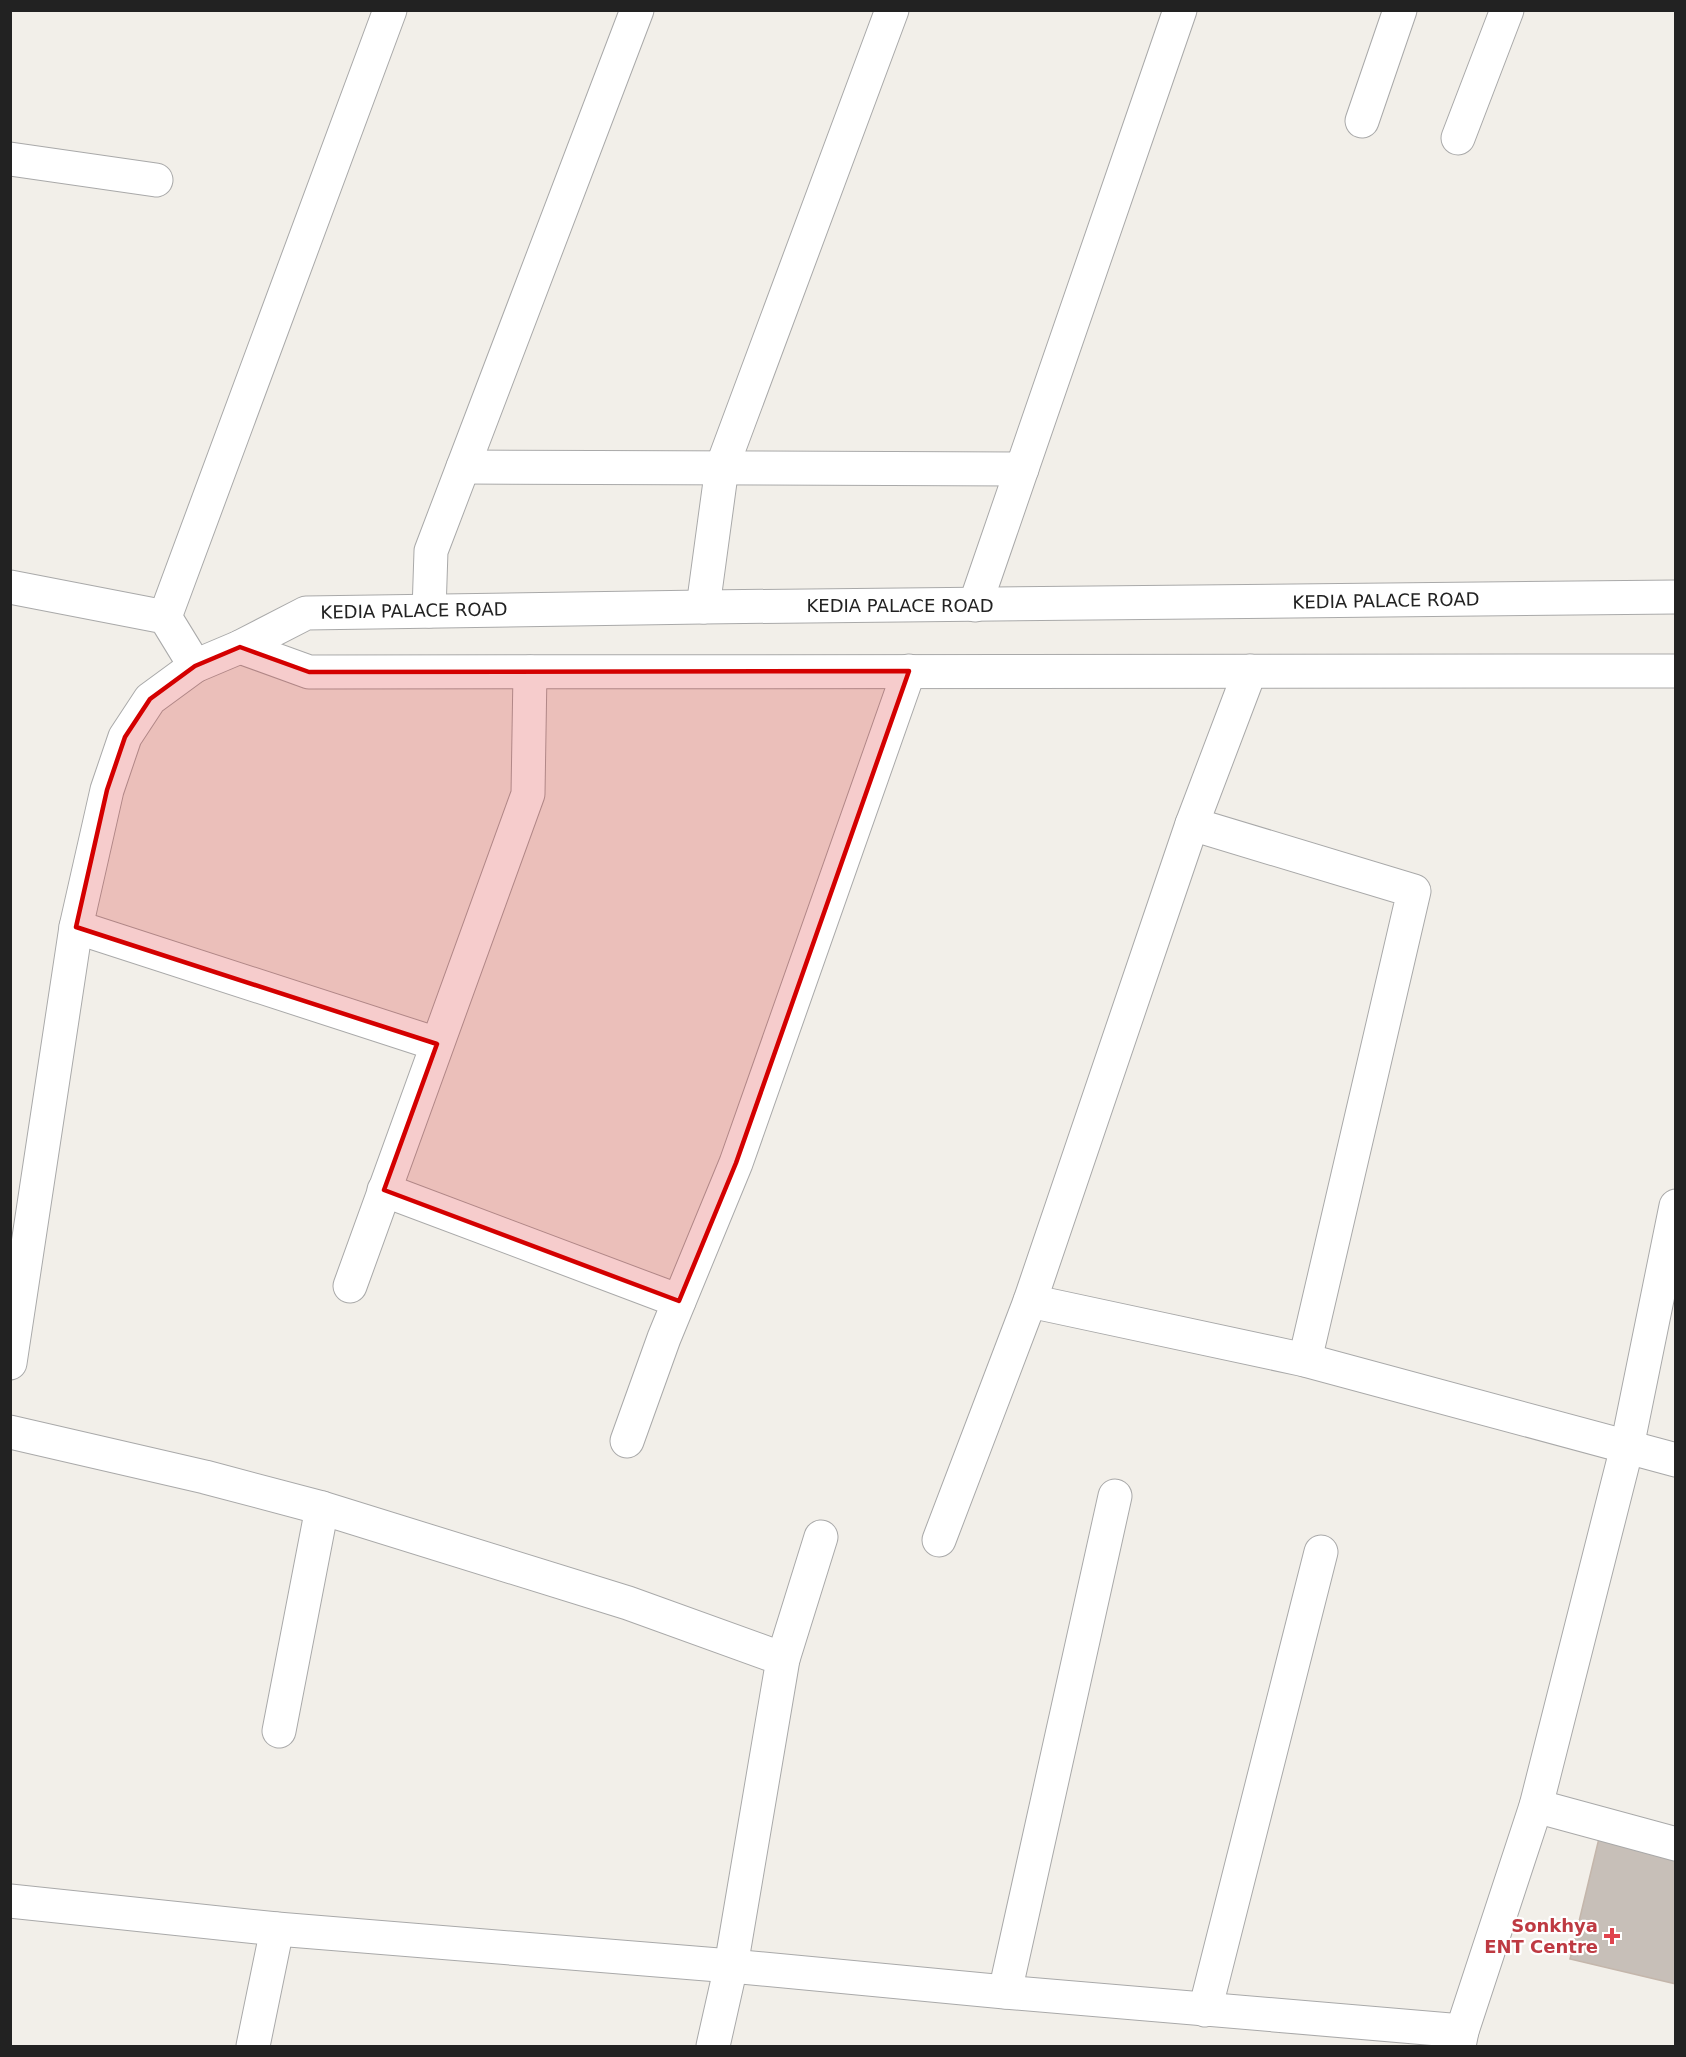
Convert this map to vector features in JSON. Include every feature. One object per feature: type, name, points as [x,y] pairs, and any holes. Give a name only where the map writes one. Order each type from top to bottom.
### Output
[{"type":"street","points":[[165,617],[390,10]]},
{"type":"street","points":[[429,611],[431,551],[638,10]]},
{"type":"street","points":[[703,607],[722,468],[892,10]]},
{"type":"street","points":[[975,605],[1180,10]]},
{"type":"street","points":[[1362,121],[1400,10]]},
{"type":"street","points":[[1458,138],[1507,10]]},
{"type":"street","points":[[10,159],[156,180]]},
{"type":"street","points":[[463,468],[1022,469]]},
{"type":"street","points":[[10,586],[165,617],[195,666]]},
{"type":"street","name":"KEDIA PALACE ROAD","points":[[10,1363],[76,927],[107,789],[124,737],[150,699],[195,666],[240,647],[306,613],[1676,597]]},
{"type":"street","points":[[240,647],[309,672],[1676,671]]},
{"type":"street","points":[[627,1441],[679,1301],[736,1163],[909,671]]},
{"type":"street","points":[[939,1539],[1030,1301],[1192,824],[1250,671]]},
{"type":"street","points":[[350,1286],[528,794],[530,672]]},
{"type":"street","points":[[1192,824],[1414,891],[1305,1360]]},
{"type":"street","points":[[76,927],[437,1044]]},
{"type":"street","points":[[384,1190],[679,1301]]},
{"type":"street","points":[[10,1901],[277,1929],[731,1966],[1205,2010],[1461,2039],[1536,1806],[1627,1448],[1676,1206]]},
{"type":"street","points":[[1030,1301],[1305,1360],[1676,1460]]},
{"type":"street","points":[[10,1432],[205,1477],[322,1508],[628,1603],[783,1659]]},
{"type":"street","points":[[1005,1992],[1115,1496]]},
{"type":"street","points":[[279,1731],[322,1508]]},
{"type":"street","points":[[713,2046],[731,1966],[783,1659],[821,1537]]},
{"type":"street","points":[[1205,2010],[1321,1552]]},
{"type":"street","points":[[1536,1806],[1676,1844]]},
{"type":"street","points":[[253,2046],[277,1929]]},
{"type":"highlighted area","points":[[240,647],[309,672],[909,671],[736,1163],[679,1301],[384,1190],[437,1044],[76,927],[107,790],[125,737],[150,699],[195,666]]},
{"type":"building","points":[[1601,1830],[1676,1847],[1676,1984],[1570,1959]]},
{"type":"place","name":"Sonkhya ENT Centre","points":[[1612,1936]]}]
